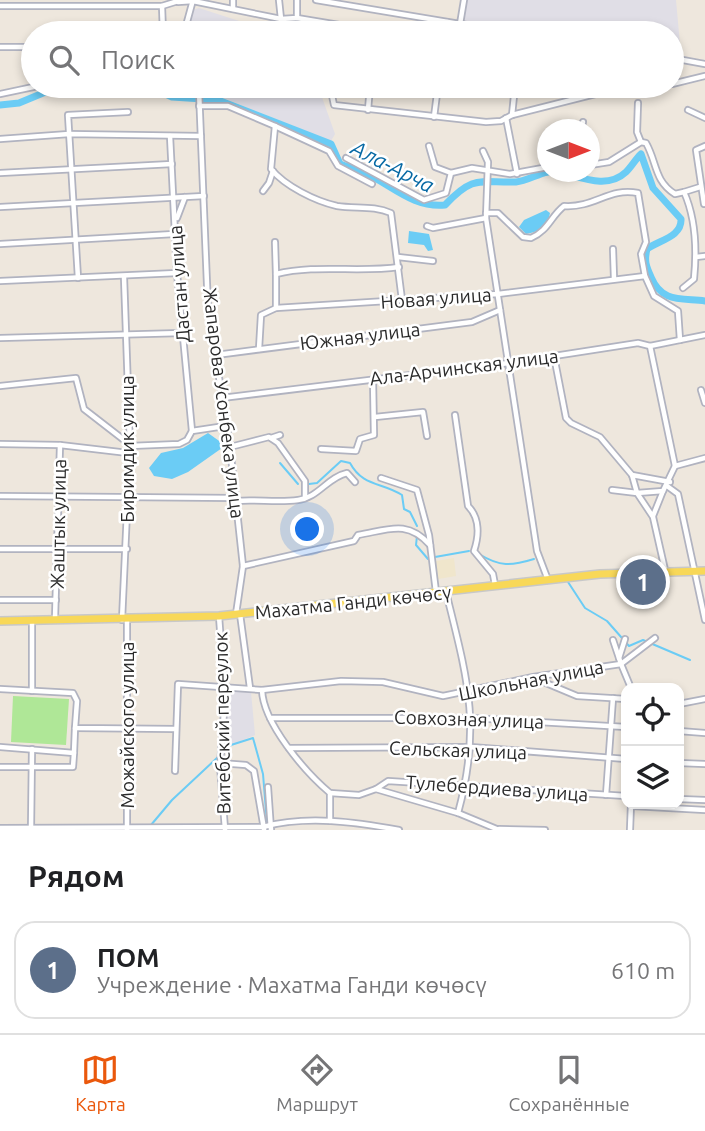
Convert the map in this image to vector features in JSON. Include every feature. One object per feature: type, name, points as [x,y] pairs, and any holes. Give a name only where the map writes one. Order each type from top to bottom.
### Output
[{"type":"main road","name":"Махатма Ганди көчөсү","points":[[0,621],[219,616],[548,580],[665,570],[705,571]]},
{"type":"street","points":[[43,0],[43,7]]},
{"type":"street","points":[[0,6],[162,6],[193,0],[281,19],[298,18],[310,21]]},
{"type":"street","points":[[187,21],[193,0]]},
{"type":"street","points":[[233,0],[233,9]]},
{"type":"street","points":[[279,0],[281,19]]},
{"type":"street","points":[[297,0],[298,18]]},
{"type":"street","points":[[316,0],[441,21]]},
{"type":"street","points":[[460,21],[464,0]]},
{"type":"street","points":[[162,6],[163,21]]},
{"type":"street","points":[[0,47],[21,47]]},
{"type":"street","points":[[684,60],[705,64]]},
{"type":"street","points":[[684,81],[705,76]]},
{"type":"street","points":[[0,94],[21,90]]},
{"type":"street","name":"Жапарова Усонбека улица","points":[[198,98],[208,307],[236,499],[243,566],[238,614],[250,688]]},
{"type":"street","points":[[333,98],[334,105],[486,122],[579,98]]},
{"type":"street","points":[[368,110],[369,98]]},
{"type":"street","points":[[434,117],[436,98]]},
{"type":"street","points":[[512,115],[514,98]]},
{"type":"street","points":[[638,103],[637,132],[641,142],[649,146],[653,167],[665,187],[675,194],[701,187]]},
{"type":"street","points":[[199,106],[228,106],[275,126],[329,151],[338,166],[372,184]]},
{"type":"street","points":[[688,110],[705,118]]},
{"type":"street","points":[[78,278],[68,115],[128,112]]},
{"type":"street","points":[[506,118],[517,174]]},
{"type":"street","points":[[263,191],[270,183],[273,172],[270,156],[275,126]]},
{"type":"street","points":[[0,139],[69,134],[201,136]]},
{"type":"street","name":"Дастан улица","points":[[170,136],[177,273],[192,431]]},
{"type":"street","points":[[600,163],[609,162],[641,142]]},
{"type":"street","points":[[429,146],[435,167],[451,173],[472,168],[486,173],[517,174],[537,169]]},
{"type":"street","points":[[704,204],[696,150],[705,146]]},
{"type":"street","points":[[484,151],[486,215],[500,310],[537,551],[548,580]]},
{"type":"street","points":[[346,158],[424,200],[446,193],[451,173]]},
{"type":"street","points":[[0,173],[173,164]]},
{"type":"street","points":[[273,172],[279,179],[336,205],[382,208],[391,213],[402,300]]},
{"type":"street","points":[[683,288],[694,279],[696,257],[694,215],[684,192]]},
{"type":"street","points":[[427,226],[433,228],[498,213],[523,237],[531,238],[550,225],[555,213],[564,206],[584,207],[612,194],[638,193],[646,242],[641,254],[645,276],[654,296],[678,311],[680,340]]},
{"type":"street","points":[[0,244],[174,231],[185,196]]},
{"type":"street","points":[[0,207],[204,196]]},
{"type":"street","points":[[259,349],[261,315],[276,307],[275,242]]},
{"type":"street","points":[[614,249],[614,278]]},
{"type":"street","points":[[696,257],[705,256]]},
{"type":"street","points":[[398,257],[433,261]]},
{"type":"street","points":[[276,274],[300,269],[338,267],[369,271],[399,267]]},
{"type":"street","points":[[0,281],[177,273]]},
{"type":"street","name":"Новая улица","points":[[276,307],[498,293],[645,276]]},
{"type":"street","name":"Биримдик улица","points":[[124,277],[130,443],[125,620]]},
{"type":"street","name":"Южная улица","points":[[216,355],[472,322],[500,310]]},
{"type":"street","points":[[0,338],[182,333]]},
{"type":"street","name":"Ала-Арчинская улица","points":[[222,398],[509,363],[638,343],[650,346],[705,335]]},
{"type":"street","points":[[650,346],[675,466],[653,517]]},
{"type":"street","points":[[554,356],[566,418],[600,437],[632,475],[637,493],[653,517],[665,570]]},
{"type":"street","points":[[0,386],[76,378],[84,409],[130,443],[180,444],[187,440],[192,431],[225,426]]},
{"type":"street","points":[[321,449],[356,451],[360,439],[374,435],[373,379]]},
{"type":"street","points":[[701,390],[705,403]]},
{"type":"street","points":[[375,417],[423,412],[427,436]]},
{"type":"street","points":[[455,415],[468,506],[475,513],[478,538],[474,551],[493,574],[495,586]]},
{"type":"street","points":[[230,447],[280,435]]},
{"type":"street","points":[[271,438],[278,443],[305,481],[305,498]]},
{"type":"street","name":"Жаштык улица","points":[[0,444],[60,445],[55,621]]},
{"type":"street","points":[[60,445],[128,453]]},
{"type":"street","points":[[675,466],[705,458]]},
{"type":"street","points":[[0,496],[305,498],[334,476],[347,473],[355,482]]},
{"type":"street","points":[[632,475],[666,486],[678,494],[705,620]]},
{"type":"street","points":[[381,478],[417,490],[430,545],[436,593]]},
{"type":"street","points":[[612,490],[637,493],[666,486]]},
{"type":"street","points":[[243,566],[325,549],[354,541],[358,535],[396,528],[409,528],[420,533],[430,545]]},
{"type":"street","points":[[0,549],[127,549]]},
{"type":"street","points":[[446,592],[470,693],[471,747],[466,784],[458,813]]},
{"type":"street","points":[[0,600],[56,600]]},
{"type":"street","name":"Витебский переулок","points":[[219,616],[225,685],[220,763],[225,829]]},
{"type":"street","name":"Можайского улица","points":[[125,620],[127,829]]},
{"type":"street","points":[[32,621],[32,691]]},
{"type":"street","points":[[620,661],[654,638]]},
{"type":"street","points":[[620,661],[625,639]]},
{"type":"street","points":[[613,640],[620,661]]},
{"type":"street","name":"Школьная улица","points":[[175,729],[176,686],[225,685],[262,690],[355,681],[383,682],[443,696],[470,693],[533,677],[620,661],[629,683]]},
{"type":"street","points":[[533,677],[577,695],[621,699]]},
{"type":"street","points":[[0,689],[73,693],[77,701],[73,767],[0,767]]},
{"type":"street","points":[[262,690],[262,701],[289,748],[330,793],[330,821]]},
{"type":"street","points":[[606,795],[611,758],[613,698]]},
{"type":"street","points":[[684,703],[704,701]]},
{"type":"street","name":"Совхозная улица","points":[[270,718],[471,718],[621,727]]},
{"type":"street","points":[[75,728],[175,729],[175,771]]},
{"type":"street","points":[[684,731],[705,733]]},
{"type":"street","points":[[0,747],[74,753]]},
{"type":"street","name":"Сельская улица","points":[[289,748],[471,747],[621,759]]},
{"type":"street","points":[[32,749],[32,829]]},
{"type":"street","points":[[220,763],[246,765],[254,771],[263,828]]},
{"type":"street","points":[[684,763],[705,764]]},
{"type":"street","name":"Тулебердиева улица","points":[[330,793],[359,795],[376,789],[387,781],[466,784],[621,797]]},
{"type":"street","points":[[268,788],[271,827]]},
{"type":"street","points":[[376,789],[458,813],[499,829],[545,830]]},
{"type":"street","points":[[684,799],[705,800]]},
{"type":"street","points":[[630,830],[631,809]]},
{"type":"street","points":[[684,809],[705,810]]},
{"type":"street","points":[[0,828],[225,829],[263,828],[290,821],[330,821],[357,827],[399,830]]},
{"type":"shaded area","points":[[465,0],[676,0],[678,21],[462,21]]},
{"type":"shaded area","points":[[199,8],[239,21],[190,21],[193,10]]},
{"type":"shaded area","points":[[223,98],[322,98],[335,134],[331,141]]},
{"type":"shaded area","points":[[454,558],[456,576],[438,579],[436,561]]},
{"type":"shaded area","points":[[226,688],[251,692],[255,735],[222,749]]},
{"type":"green space","points":[[13,696],[69,699],[66,745],[11,742]]},
{"type":"water","points":[[546,210],[550,213],[549,218],[539,230],[526,234],[519,227],[524,220]]},
{"type":"water","points":[[409,231],[429,234],[433,250],[428,251],[424,245],[408,243]]},
{"type":"water","points":[[208,433],[222,443],[222,448],[188,472],[172,479],[154,476],[149,468],[161,453],[183,448]]},
{"type":"waterway","name":"Ала-Арча","points":[[0,105],[19,103],[31,98]]},
{"type":"waterway","name":"Ала-Арча","points":[[187,98],[218,100],[331,144],[340,164],[372,176],[422,203],[445,205],[463,188],[478,182],[516,182],[537,176]]},
{"type":"waterway","name":"Ала-Арча","points":[[600,181],[619,177],[641,154],[653,188],[681,219],[674,234],[647,249],[649,273],[655,285],[667,295],[705,301]]},
{"type":"waterway","points":[[309,484],[317,483],[341,461],[350,463],[355,471],[367,480],[402,495],[404,509],[410,512],[417,526]]},
{"type":"waterway","points":[[280,463],[298,484]]},
{"type":"waterway","points":[[417,536],[416,545],[428,559]]},
{"type":"waterway","points":[[435,557],[469,551]]},
{"type":"waterway","points":[[479,554],[506,564],[534,559]]},
{"type":"waterway","points":[[568,582],[585,608],[607,621],[629,646],[643,640],[690,660]]},
{"type":"waterway","points":[[224,751],[231,745],[253,738],[263,774],[267,823]]},
{"type":"waterway","points":[[151,825],[172,800],[218,757]]},
{"type":"place","name":"ПОМ","points":[[643,582]]}]
